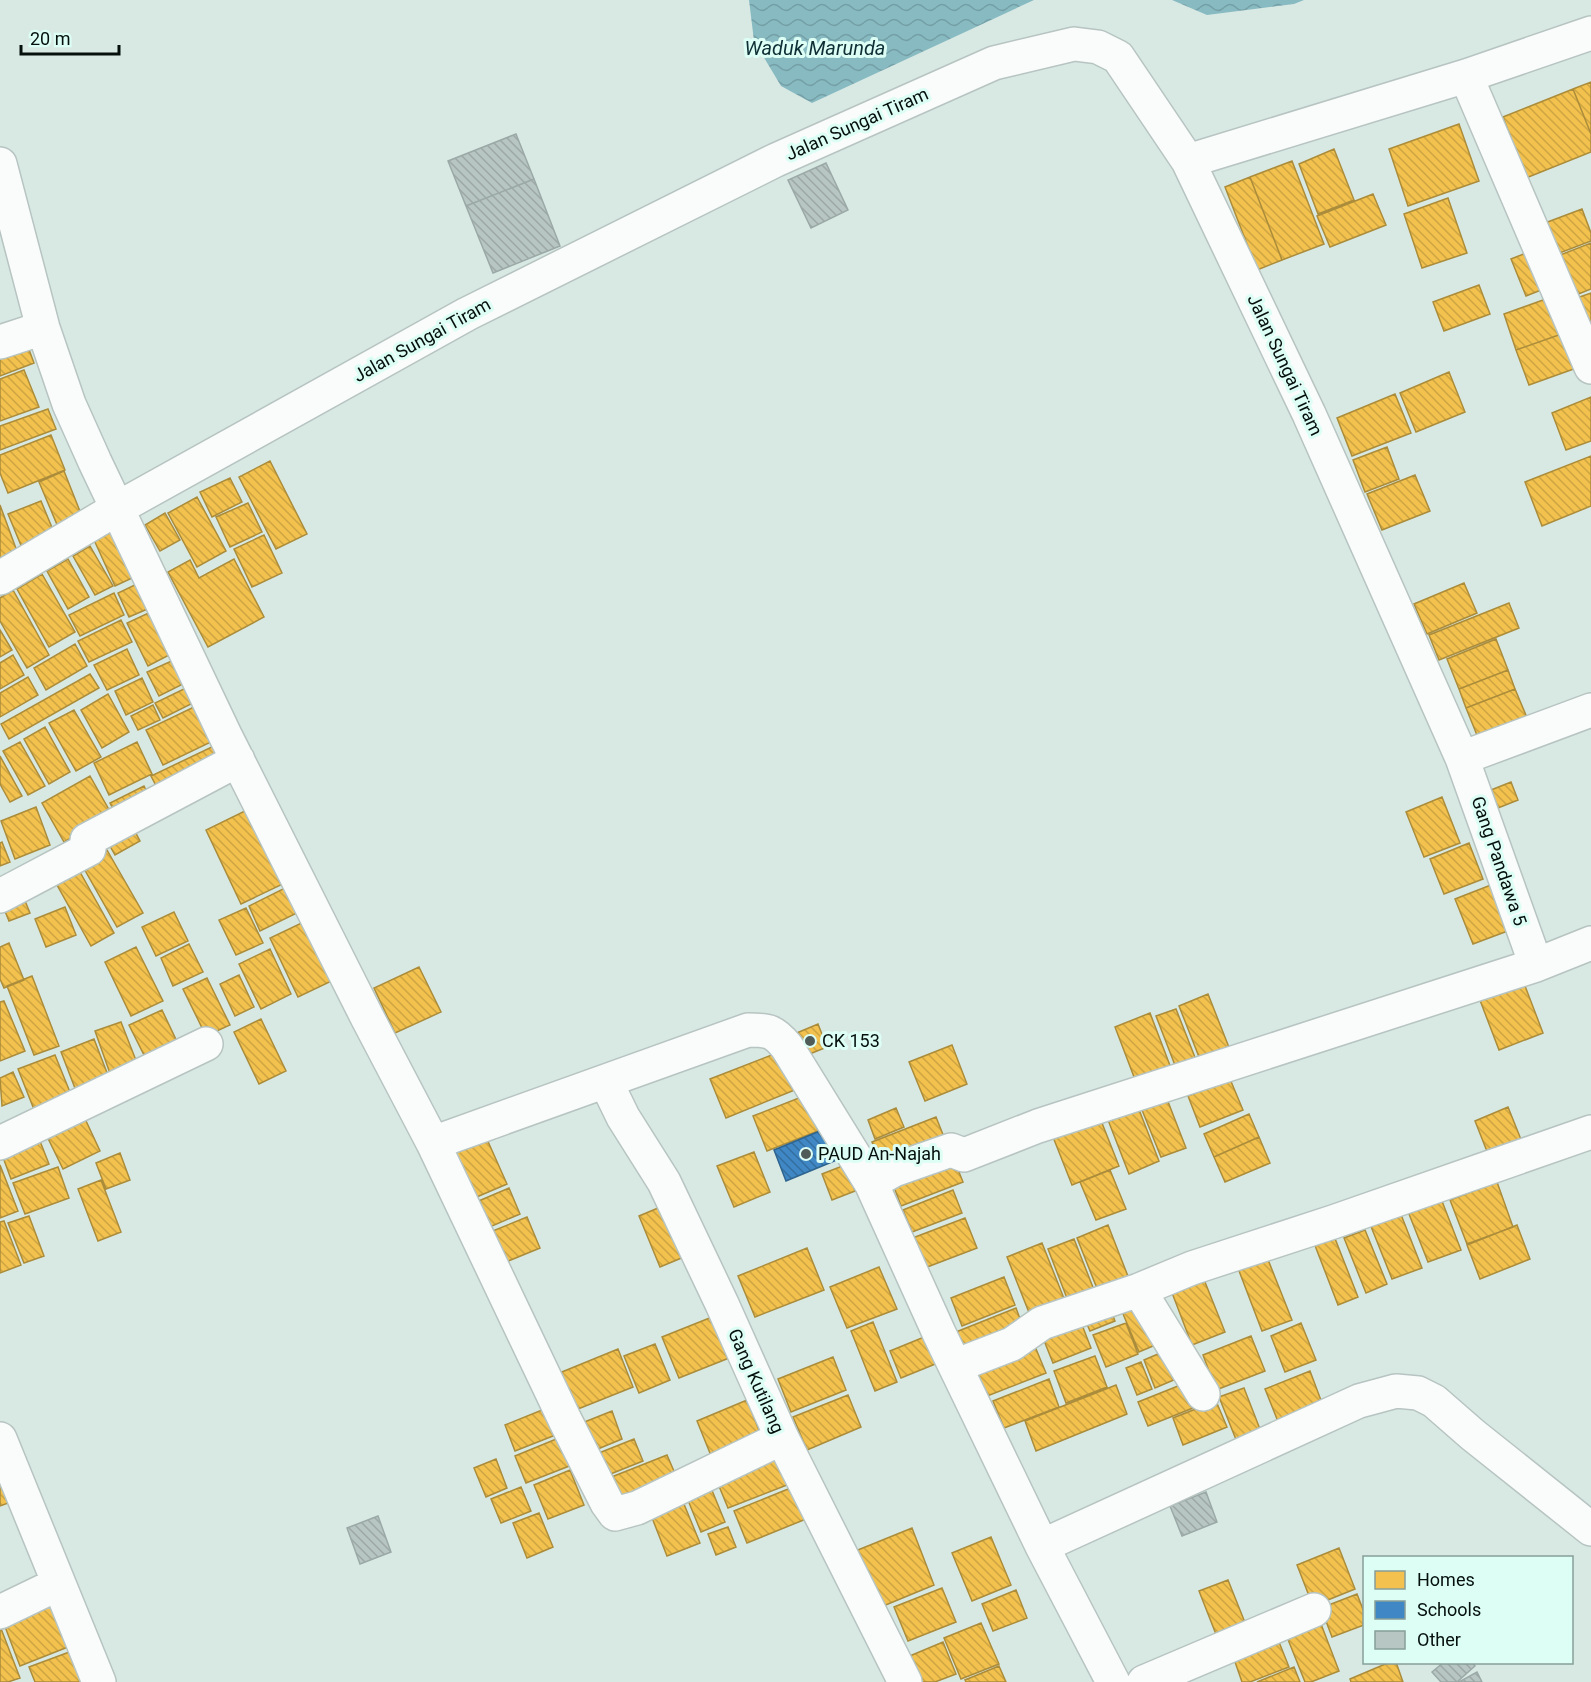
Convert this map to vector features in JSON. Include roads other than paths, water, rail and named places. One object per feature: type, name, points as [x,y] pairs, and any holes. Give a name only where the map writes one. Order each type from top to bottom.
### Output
[{"type":"street","points":[[1188,161],[1466,76],[1591,33]]},
{"type":"street","name":"Jalan Sungai Tiram","points":[[0,578],[118,508],[495,300],[776,160],[994,63],[1074,45],[1098,47],[1118,57],[1188,161],[1309,414],[1462,758]]},
{"type":"street","points":[[1466,76],[1591,367]]},
{"type":"street","points":[[0,164],[43,328],[69,404],[95,462],[238,760],[433,1143],[607,1503],[615,1514],[637,1508],[782,1438]]},
{"type":"street","points":[[0,342],[43,328]]},
{"type":"street","points":[[1462,758],[1591,710]]},
{"type":"street","name":"Gang Pandawa 5","points":[[1462,758],[1536,965]]},
{"type":"street","points":[[0,896],[89,849],[87,840],[238,760]]},
{"type":"street","points":[[871,1183],[894,1170],[951,1150],[964,1155],[1048,1122],[1536,965],[1591,944]]},
{"type":"street","points":[[433,1143],[748,1030],[766,1030],[778,1037],[787,1047],[871,1183],[1041,1546],[1113,1682]]},
{"type":"street","points":[[0,1143],[206,1044]]},
{"type":"street","name":"Gang Kutilang","points":[[606,1082],[623,1117],[664,1182],[782,1438],[905,1682]]},
{"type":"street","points":[[955,1366],[1012,1344],[1042,1323],[1139,1290],[1192,1268],[1333,1222],[1591,1132]]},
{"type":"street","points":[[1139,1290],[1203,1394]]},
{"type":"street","points":[[1041,1546],[1359,1401],[1396,1391],[1418,1393],[1434,1401],[1591,1529]]},
{"type":"street","points":[[0,1439],[99,1682]]},
{"type":"street","points":[[0,1612],[58,1584]]},
{"type":"street","points":[[1144,1682],[1314,1610]]},
{"type":"water","name":"Waduk Marunda","points":[[749,0],[1034,0],[812,103],[781,86],[754,41]]},
{"type":"water","points":[[1172,0],[1304,0],[1294,4],[1207,15]]},
{"type":"place","name":"CK 153","points":[[810,1041]]},
{"type":"place","name":"PAUD An-Najah","points":[[806,1154]]}]
